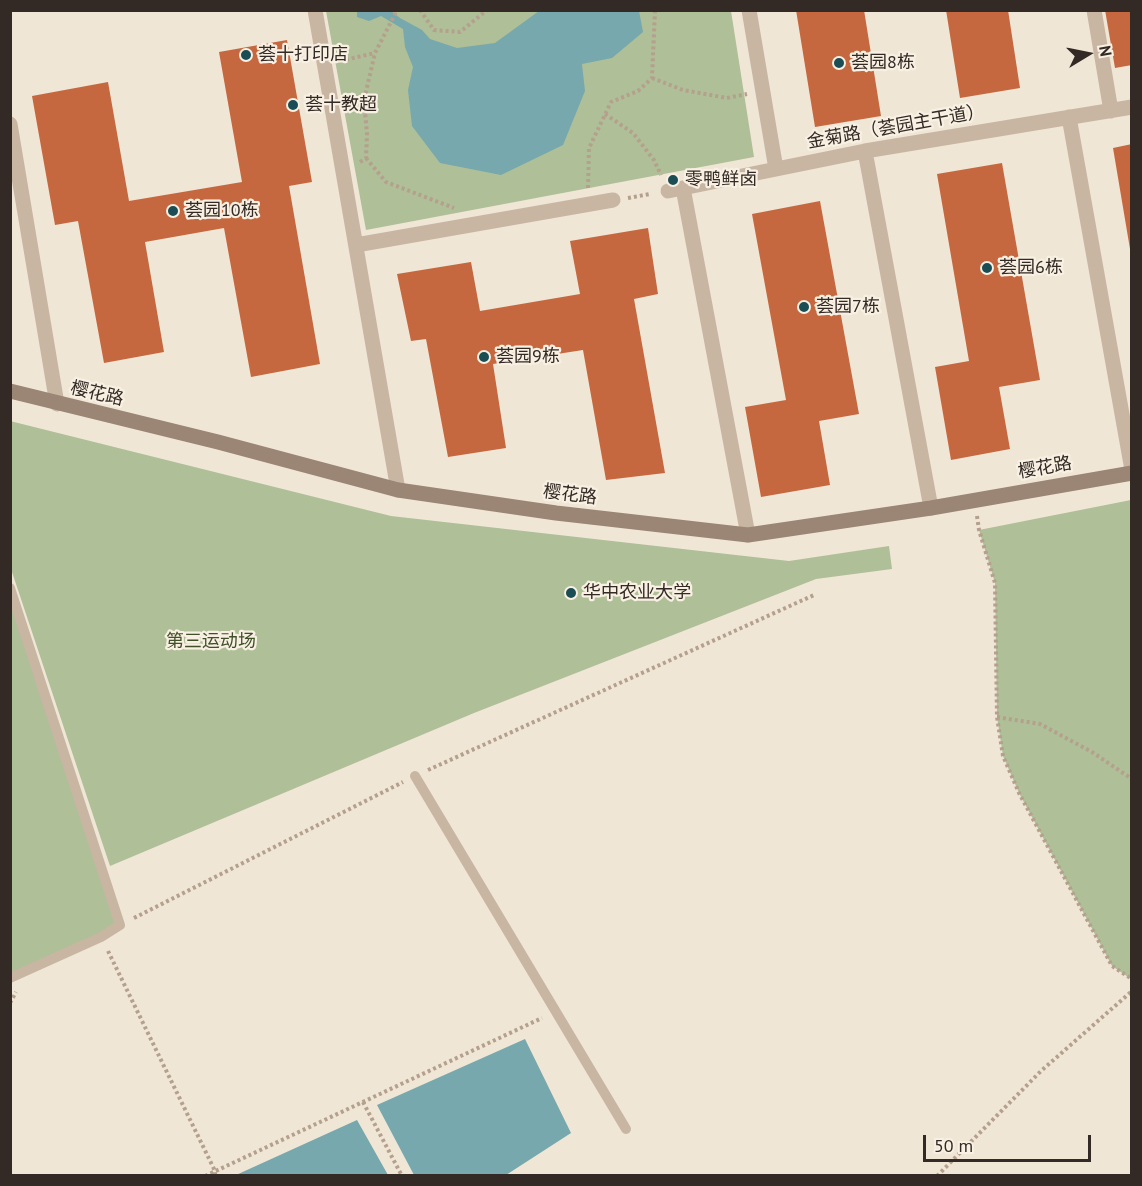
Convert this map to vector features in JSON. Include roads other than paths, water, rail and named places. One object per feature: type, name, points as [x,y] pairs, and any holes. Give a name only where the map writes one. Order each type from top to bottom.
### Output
[{"type":"street","points":[[315,10],[398,490]]},
{"type":"street","points":[[749,10],[776,169]]},
{"type":"street","points":[[1094,10],[1111,111]]},
{"type":"street","name":"金菊路（荟园主干道）","points":[[668,191],[865,151],[1131,107]]},
{"type":"street","points":[[1069,117],[1131,471]]},
{"type":"street","points":[[10,124],[57,404]]},
{"type":"street","points":[[865,151],[931,508]]},
{"type":"street","points":[[684,188],[748,535]]},
{"type":"street","points":[[356,245],[613,200]]},
{"type":"street","name":"樱花路","points":[[10,391],[218,442],[398,490],[556,513],[748,535],[975,501],[1131,471]]},
{"type":"lane","points":[[10,588],[120,925],[101,937],[10,978]]},
{"type":"lane","points":[[415,776],[626,1129]]},
{"type":"water","points":[[357,11],[391,11],[422,30],[430,39],[457,48],[495,43],[539,11],[639,11],[643,32],[612,58],[582,64],[585,91],[563,145],[501,175],[440,163],[412,126],[408,90],[413,67],[405,47],[403,29],[381,16],[369,21],[357,17]]},
{"type":"water","points":[[525,1039],[571,1133],[506,1175],[414,1175],[377,1105]]},
{"type":"water","points":[[357,1120],[388,1175],[236,1175]]},
{"type":"place","name":"荟十打印店","points":[[246,55]]},
{"type":"place","name":"荟园8栋","points":[[839,63]]},
{"type":"place","name":"荟十教超","points":[[293,105]]},
{"type":"place","name":"零鸭鲜卤","points":[[673,180]]},
{"type":"place","name":"荟园10栋","points":[[173,211]]},
{"type":"place","name":"荟园6栋","points":[[987,268]]},
{"type":"place","name":"荟园7栋","points":[[804,307]]},
{"type":"place","name":"荟园9栋","points":[[484,357]]},
{"type":"place","name":"华中农业大学","points":[[571,593]]},
{"type":"park label","name":"第三运动场","points":[[211,642]]}]
